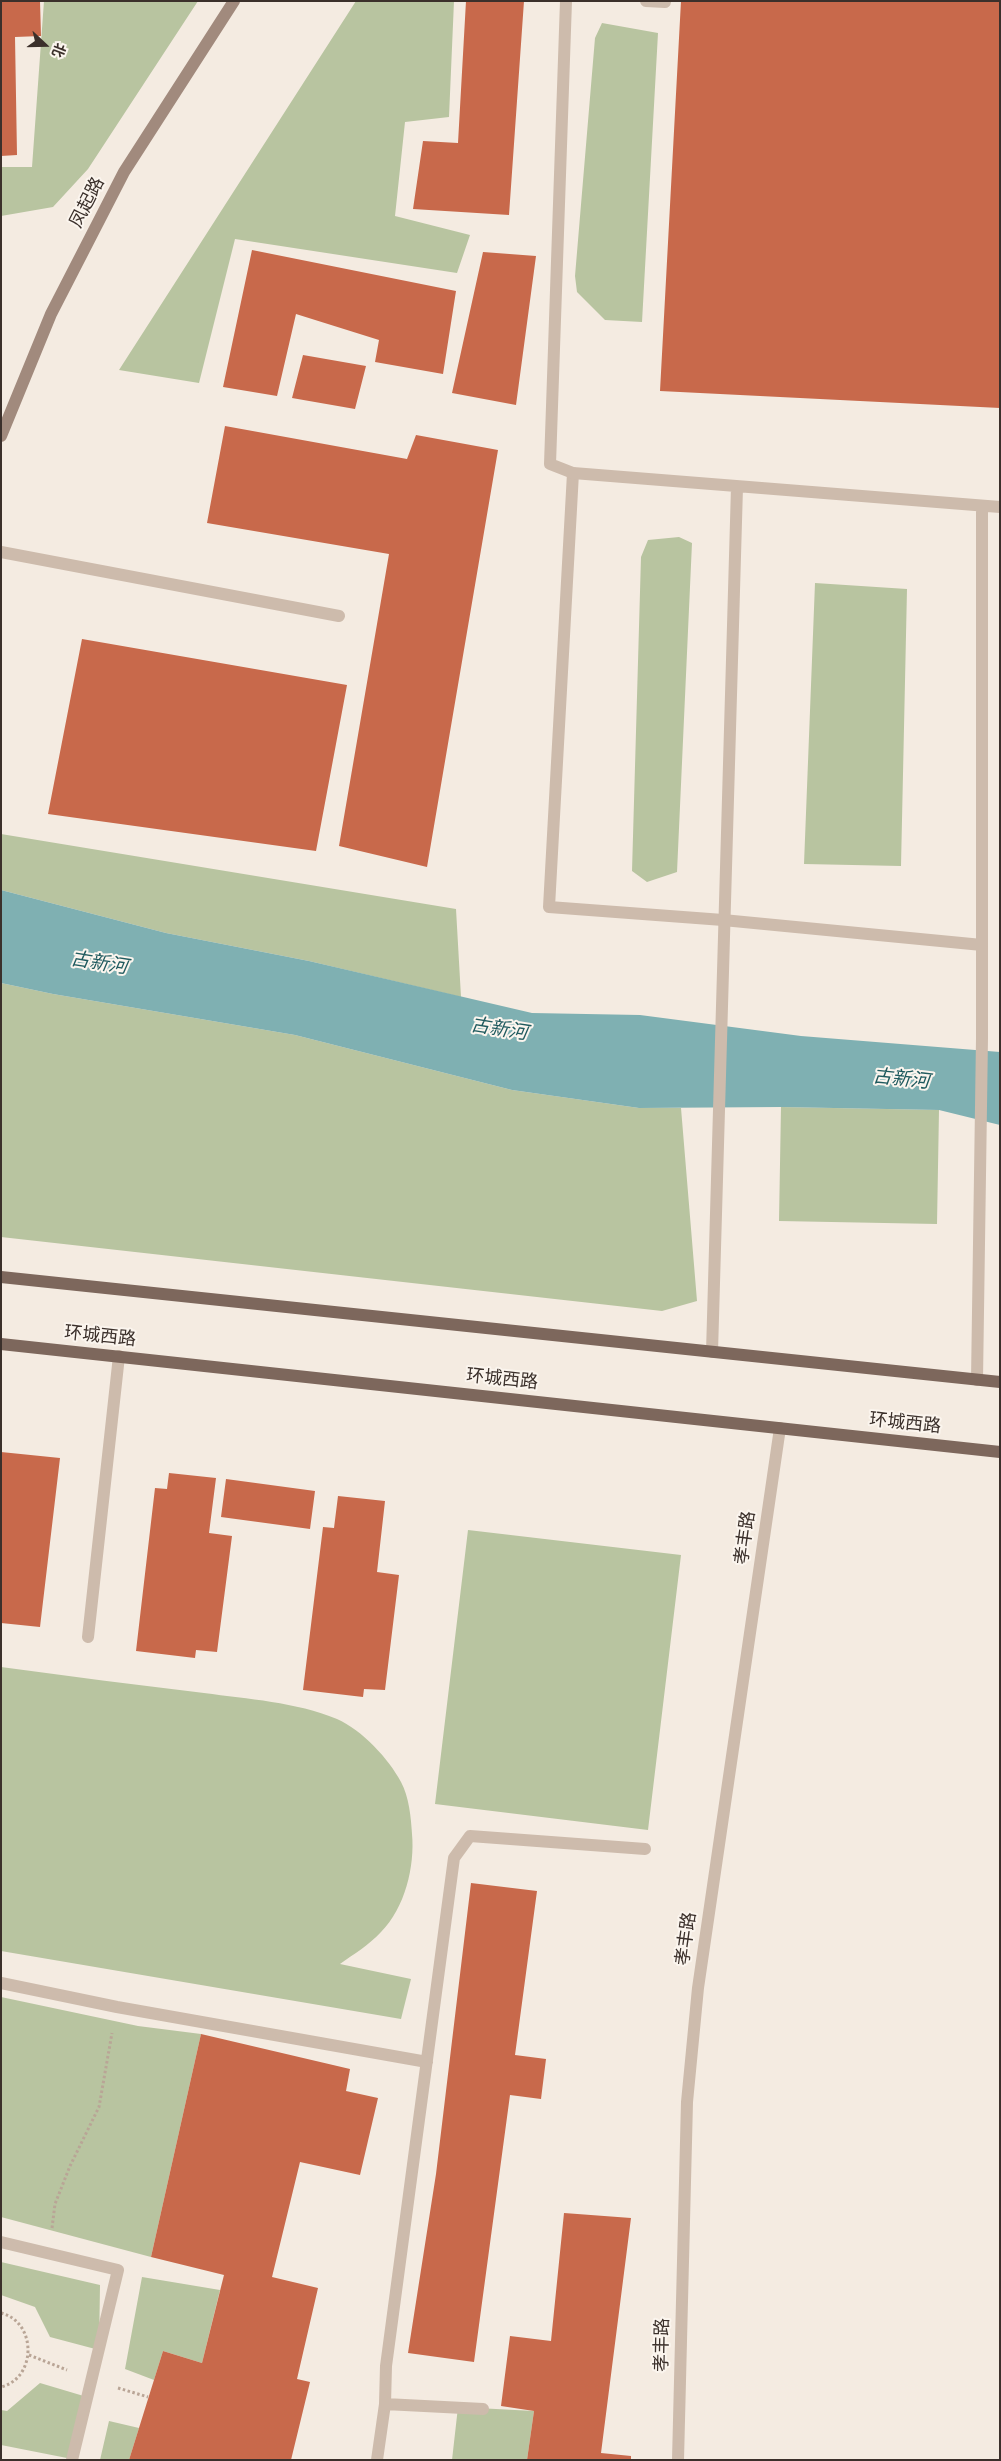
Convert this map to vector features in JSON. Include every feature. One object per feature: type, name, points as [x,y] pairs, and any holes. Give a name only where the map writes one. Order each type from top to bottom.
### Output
[{"type":"main road","points":[[1,1277],[1000,1382]]},
{"type":"main road","name":"环城西路","points":[[1,1344],[1000,1452]]},
{"type":"street","name":"凤起路","points":[[1,436],[51,314],[124,172],[234,1]]},
{"type":"street","points":[[566,1],[550,464],[573,473],[1000,508]]},
{"type":"street","points":[[646,1],[665,2]]},
{"type":"street","points":[[573,473],[549,907],[723,920],[982,944]]},
{"type":"street","points":[[712,1352],[713,1257],[723,998],[723,920],[737,487]]},
{"type":"street","points":[[977,1380],[982,1027],[982,506]]},
{"type":"street","points":[[1,552],[339,616]]},
{"type":"street","points":[[88,1637],[119,1356]]},
{"type":"street","name":"孝丰路","points":[[678,2460],[687,2102],[698,1988],[780,1428]]},
{"type":"street","points":[[377,2460],[385,2404],[386,2366],[454,1858],[470,1836],[644,1849]]},
{"type":"street","points":[[1,1983],[117,2007],[427,2062]]},
{"type":"street","points":[[1,2242],[118,2270],[72,2460]]},
{"type":"street","points":[[385,2404],[483,2409]]},
{"type":"path","points":[[48,2253],[55,2204],[70,2166],[99,2108],[117,2007]]},
{"type":"path","points":[[1,2313],[16,2321],[24,2331],[29,2355],[25,2368],[16,2379],[1,2387]]},
{"type":"path","points":[[29,2355],[92,2380],[148,2398]]},
{"type":"green space","points":[[44,1],[198,1],[88,169],[53,207],[1,216],[1,167],[32,167]]},
{"type":"green space","points":[[356,1],[454,1],[449,117],[405,122],[395,216],[470,235],[457,273],[235,239],[199,383],[119,370]]},
{"type":"green space","points":[[602,23],[658,33],[642,322],[605,320],[577,292],[575,276],[595,38]]},
{"type":"green space","points":[[679,537],[692,543],[677,872],[647,882],[632,871],[641,557],[648,540]]},
{"type":"green space","points":[[815,583],[907,589],[901,866],[804,864]]},
{"type":"green space","points":[[1,834],[456,909],[461,997],[309,961],[166,933],[1,890]]},
{"type":"green space","points":[[1,983],[53,994],[295,1035],[512,1090],[639,1108],[681,1108],[697,1301],[662,1311],[1,1237]]},
{"type":"green space","points":[[781,1107],[939,1110],[937,1224],[779,1221]]},
{"type":"green space","points":[[468,1530],[681,1555],[648,1830],[435,1804]]},
{"type":"green space","points":[[1,1667],[255,1699],[289,1705],[321,1713],[337,1719],[356,1730],[382,1755],[396,1773],[404,1788],[408,1801],[413,1846],[407,1886],[396,1911],[372,1941],[340,1964],[411,1979],[401,2019],[1,1951]]},
{"type":"green space","points":[[1,1997],[138,2026],[201,2034],[151,2257],[1,2217]]},
{"type":"green space","points":[[1,2262],[100,2285],[99,2350],[50,2337],[35,2307],[1,2295]]},
{"type":"green space","points":[[142,2277],[220,2290],[202,2363],[163,2351],[154,2380],[125,2369]]},
{"type":"green space","points":[[40,2383],[87,2397],[72,2459],[1,2445],[1,2410],[7,2411]]},
{"type":"green space","points":[[458,2407],[534,2411],[527,2460],[452,2460]]},
{"type":"green space","points":[[109,2421],[139,2428],[129,2460],[100,2460]]},
{"type":"water","name":"古新河","points":[[1,890],[166,933],[309,961],[532,1013],[640,1015],[801,1036],[1000,1052],[1000,1125],[939,1110],[781,1107],[639,1108],[512,1090],[295,1035],[53,994],[1,983]]},
{"type":"building","points":[[1,1],[40,1],[41,36],[15,37],[17,155],[1,156]]},
{"type":"building","points":[[466,1],[524,1],[509,215],[413,209],[423,141],[458,143]]},
{"type":"building","points":[[681,1],[1000,1],[1000,408],[660,391]]},
{"type":"building","points":[[252,250],[456,291],[443,374],[375,362],[379,340],[296,314],[277,396],[223,387]]},
{"type":"building","points":[[483,252],[536,256],[516,405],[452,393]]},
{"type":"building","points":[[303,355],[366,366],[355,409],[292,398]]},
{"type":"building","points":[[225,426],[407,459],[416,435],[498,450],[427,867],[339,846],[389,554],[207,523]]},
{"type":"building","points":[[82,639],[347,685],[316,851],[48,814]]},
{"type":"building","points":[[1,1452],[60,1458],[40,1627],[1,1623]]},
{"type":"building","points":[[169,1473],[216,1478],[209,1533],[232,1536],[217,1652],[196,1650],[195,1658],[136,1651],[155,1488],[167,1489]]},
{"type":"building","points":[[226,1479],[315,1491],[310,1529],[221,1517]]},
{"type":"building","points":[[338,1496],[385,1501],[377,1572],[399,1575],[385,1690],[364,1689],[363,1697],[303,1690],[323,1527],[334,1528]]},
{"type":"building","points":[[471,1883],[537,1891],[515,2055],[546,2059],[541,2099],[510,2095],[474,2362],[408,2353],[436,2174]]},
{"type":"building","points":[[201,2034],[350,2069],[346,2091],[378,2098],[360,2175],[300,2162],[272,2277],[318,2288],[297,2379],[310,2382],[291,2460],[129,2460],[163,2351],[202,2363],[224,2275],[151,2257]]},
{"type":"building","points":[[564,2213],[631,2218],[601,2453],[631,2456],[631,2460],[527,2460],[534,2411],[501,2406],[510,2336],[551,2341]]}]
